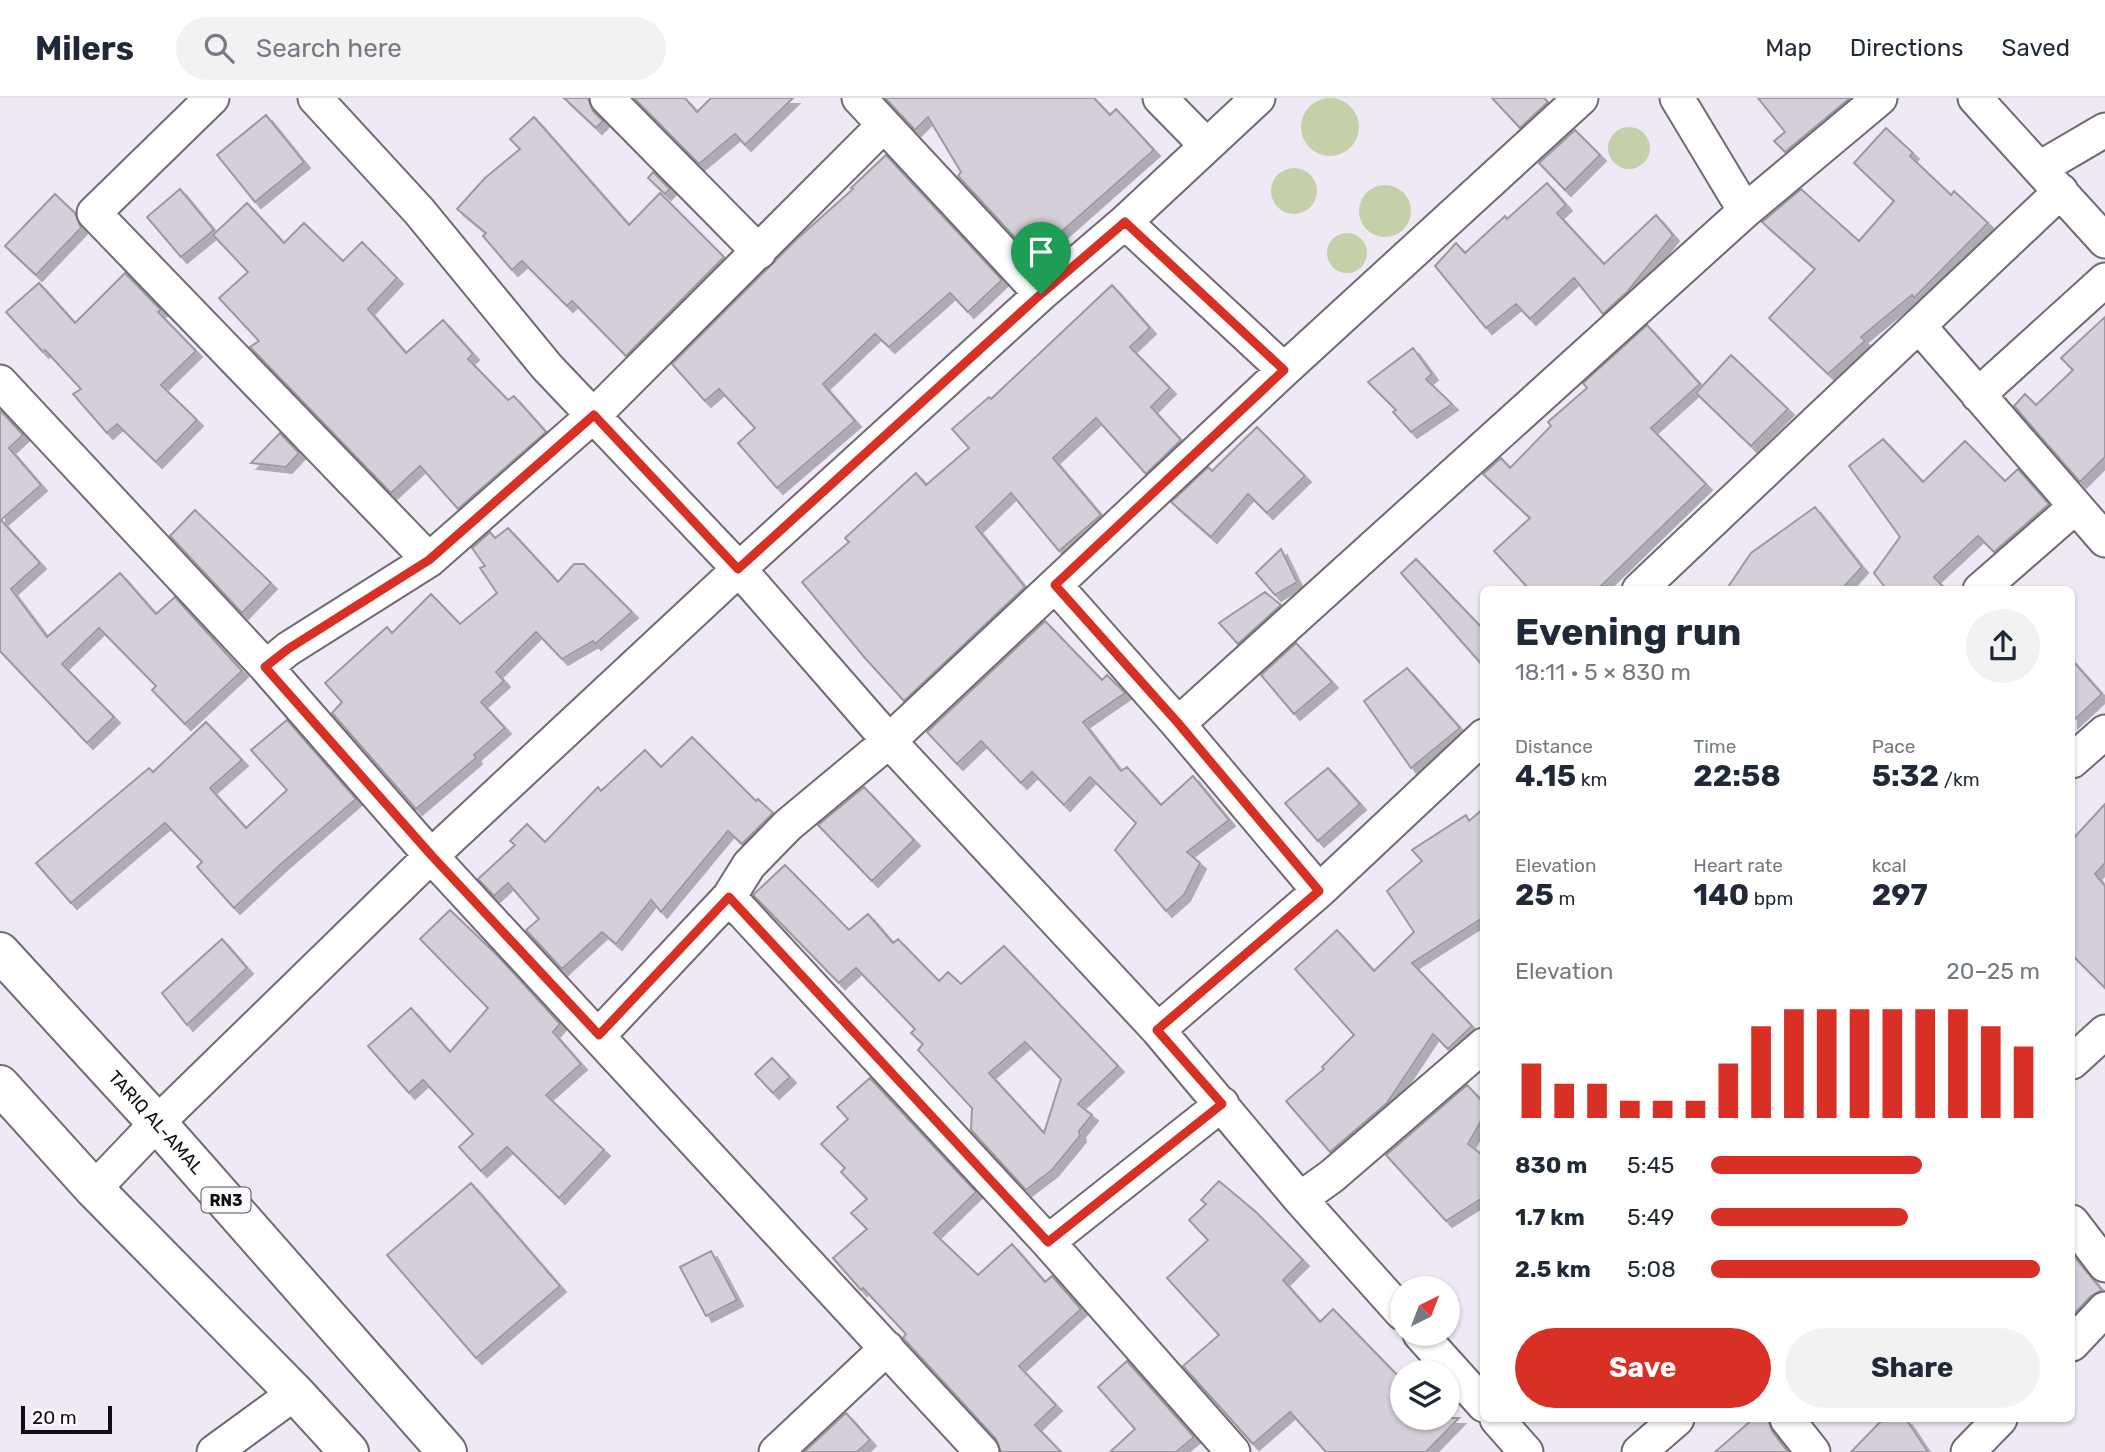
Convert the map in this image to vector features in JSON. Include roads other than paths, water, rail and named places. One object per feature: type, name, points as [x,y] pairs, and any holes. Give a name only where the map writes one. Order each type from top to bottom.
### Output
[{"type":"highway","name":"TARIQ AL-AMAL","points":[[0,952],[157,1122],[447,1452]]},
{"type":"highway","points":[[0,1085],[94,1189],[295,1393],[349,1452]]},
{"type":"street","points":[[212,98],[94,212],[429,560]]},
{"type":"street","points":[[315,98],[419,211],[547,367],[738,569],[889,741],[1157,1030],[1300,1199],[1390,1300]]},
{"type":"street","points":[[607,98],[759,252]]},
{"type":"street","points":[[859,98],[1041,294]]},
{"type":"street","points":[[1160,98],[1206,145]]},
{"type":"street","points":[[94,1189],[157,1122],[432,856],[738,569],[1041,294],[1125,222],[1258,98]]},
{"type":"street","points":[[599,1035],[729,897],[749,865],[788,825],[889,741],[1284,370],[1581,98]]},
{"type":"street","points":[[1677,98],[1745,211]]},
{"type":"street","points":[[1178,723],[1745,211],[1880,98]]},
{"type":"street","points":[[1975,98],[2105,241]]},
{"type":"street","points":[[265,667],[288,649],[429,560],[594,415],[884,125]]},
{"type":"street","points":[[1643,586],[1919,326],[2050,180],[2105,130]]},
{"type":"street","points":[[1125,222],[1284,370]]},
{"type":"street","points":[[1978,396],[2105,280]]},
{"type":"street","points":[[1919,326],[2105,540]]},
{"type":"street","points":[[0,382],[265,667],[432,856],[982,1452]]},
{"type":"street","points":[[1985,586],[2075,507]]},
{"type":"street","points":[[1055,585],[1178,723],[1319,891]]},
{"type":"street","points":[[2075,758],[2105,732]]},
{"type":"street","points":[[1157,1030],[1319,891],[1480,740]]},
{"type":"street","points":[[729,897],[1048,1242],[1233,1452]]},
{"type":"street","points":[[2075,1059],[2105,1031]]},
{"type":"street","points":[[1300,1199],[1332,1176],[1480,1048]]},
{"type":"street","points":[[1048,1242],[1222,1104]]},
{"type":"street","points":[[2075,1226],[2105,1265]]},
{"type":"street","points":[[2075,1341],[2105,1309]]},
{"type":"street","points":[[1431,1346],[1480,1401]]},
{"type":"street","points":[[776,1452],[887,1348]]},
{"type":"street","points":[[214,1452],[295,1393]]},
{"type":"street","points":[[1500,1422],[1526,1452]]},
{"type":"street","points":[[1639,1452],[1674,1422]]},
{"type":"street","points":[[1789,1422],[1813,1452]]},
{"type":"street","points":[[1968,1452],[1997,1422]]}]
